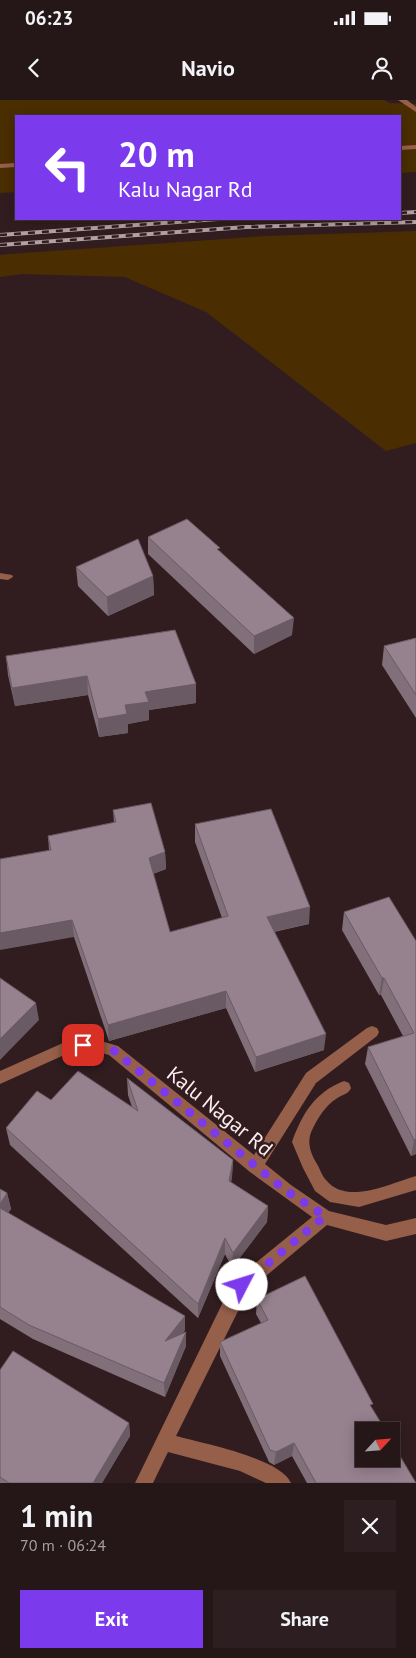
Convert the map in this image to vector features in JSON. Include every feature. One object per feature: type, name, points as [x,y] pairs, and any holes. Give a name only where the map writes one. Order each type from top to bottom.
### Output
[{"type":"street","points":[[402,100],[416,110]]},
{"type":"street","points":[[401,148],[416,147]]},
{"type":"street","points":[[0,166],[15,165]]},
{"type":"street","points":[[256,1167],[277,1129],[312,1078],[372,1032]]},
{"type":"street","name":"Kalu Nagar Rd","points":[[0,1078],[72,1045],[94,1045],[113,1050],[285,1190],[325,1216],[386,1233],[416,1226]]},
{"type":"street","points":[[344,1088],[331,1094],[317,1108],[305,1127],[300,1142],[308,1163],[321,1186],[336,1197],[359,1200],[416,1183]]},
{"type":"street","points":[[144,1483],[242,1285],[325,1216]]},
{"type":"street","points":[[164,1442],[250,1464],[267,1472],[282,1483]]},
{"type":"shaded area","points":[[0,100],[384,100],[389,103],[416,104],[416,172],[401,173],[401,115],[15,115],[15,192],[0,193]]},
{"type":"shaded area","points":[[416,231],[416,443],[386,451],[206,312],[125,277],[22,274],[0,277],[0,255],[266,236]]},
{"type":"building","points":[[187,519],[220,548],[217,549],[294,618],[254,636],[148,537]]},
{"type":"building","points":[[138,539],[153,576],[107,597],[76,567]]},
{"type":"building","points":[[175,630],[196,684],[145,692],[149,702],[125,705],[127,714],[98,719],[87,676],[12,688],[6,656]]},
{"type":"building","points":[[416,638],[416,695],[384,646]]},
{"type":"building","points":[[151,803],[165,852],[149,858],[170,932],[228,916],[195,824],[271,809],[310,907],[267,917],[326,1034],[256,1057],[226,991],[108,1025],[72,920],[0,933],[0,859],[51,850],[48,836],[116,822],[113,810]]},
{"type":"building","points":[[389,897],[416,941],[416,1139],[414,1140],[368,1047],[414,1033],[384,978],[382,978],[344,912]]},
{"type":"building","points":[[0,978],[36,1003],[0,1039]]},
{"type":"building","points":[[78,1071],[138,1111],[127,1078],[233,1160],[229,1181],[268,1206],[233,1253],[225,1238],[198,1304],[6,1128],[37,1091],[51,1100]]},
{"type":"building","points":[[0,1189],[7,1193],[0,1204]]},
{"type":"building","points":[[0,1208],[185,1316],[165,1341],[186,1332],[164,1383],[29,1325],[0,1307]]},
{"type":"building","points":[[305,1276],[373,1404],[370,1405],[380,1422],[355,1422],[355,1468],[400,1468],[400,1456],[416,1483],[316,1483],[294,1443],[276,1452],[270,1450],[220,1342],[268,1320],[257,1299]]},
{"type":"building","points":[[13,1351],[129,1423],[93,1483],[9,1483],[0,1477],[0,1370]]},
{"type":"railway","points":[[401,213],[416,212]]},
{"type":"railway","points":[[0,235],[204,220]]},
{"type":"railway","points":[[0,245],[246,227],[416,222]]},
{"type":"route","points":[[83,1045],[94,1045],[113,1050],[285,1190],[325,1216],[242,1285]]}]
